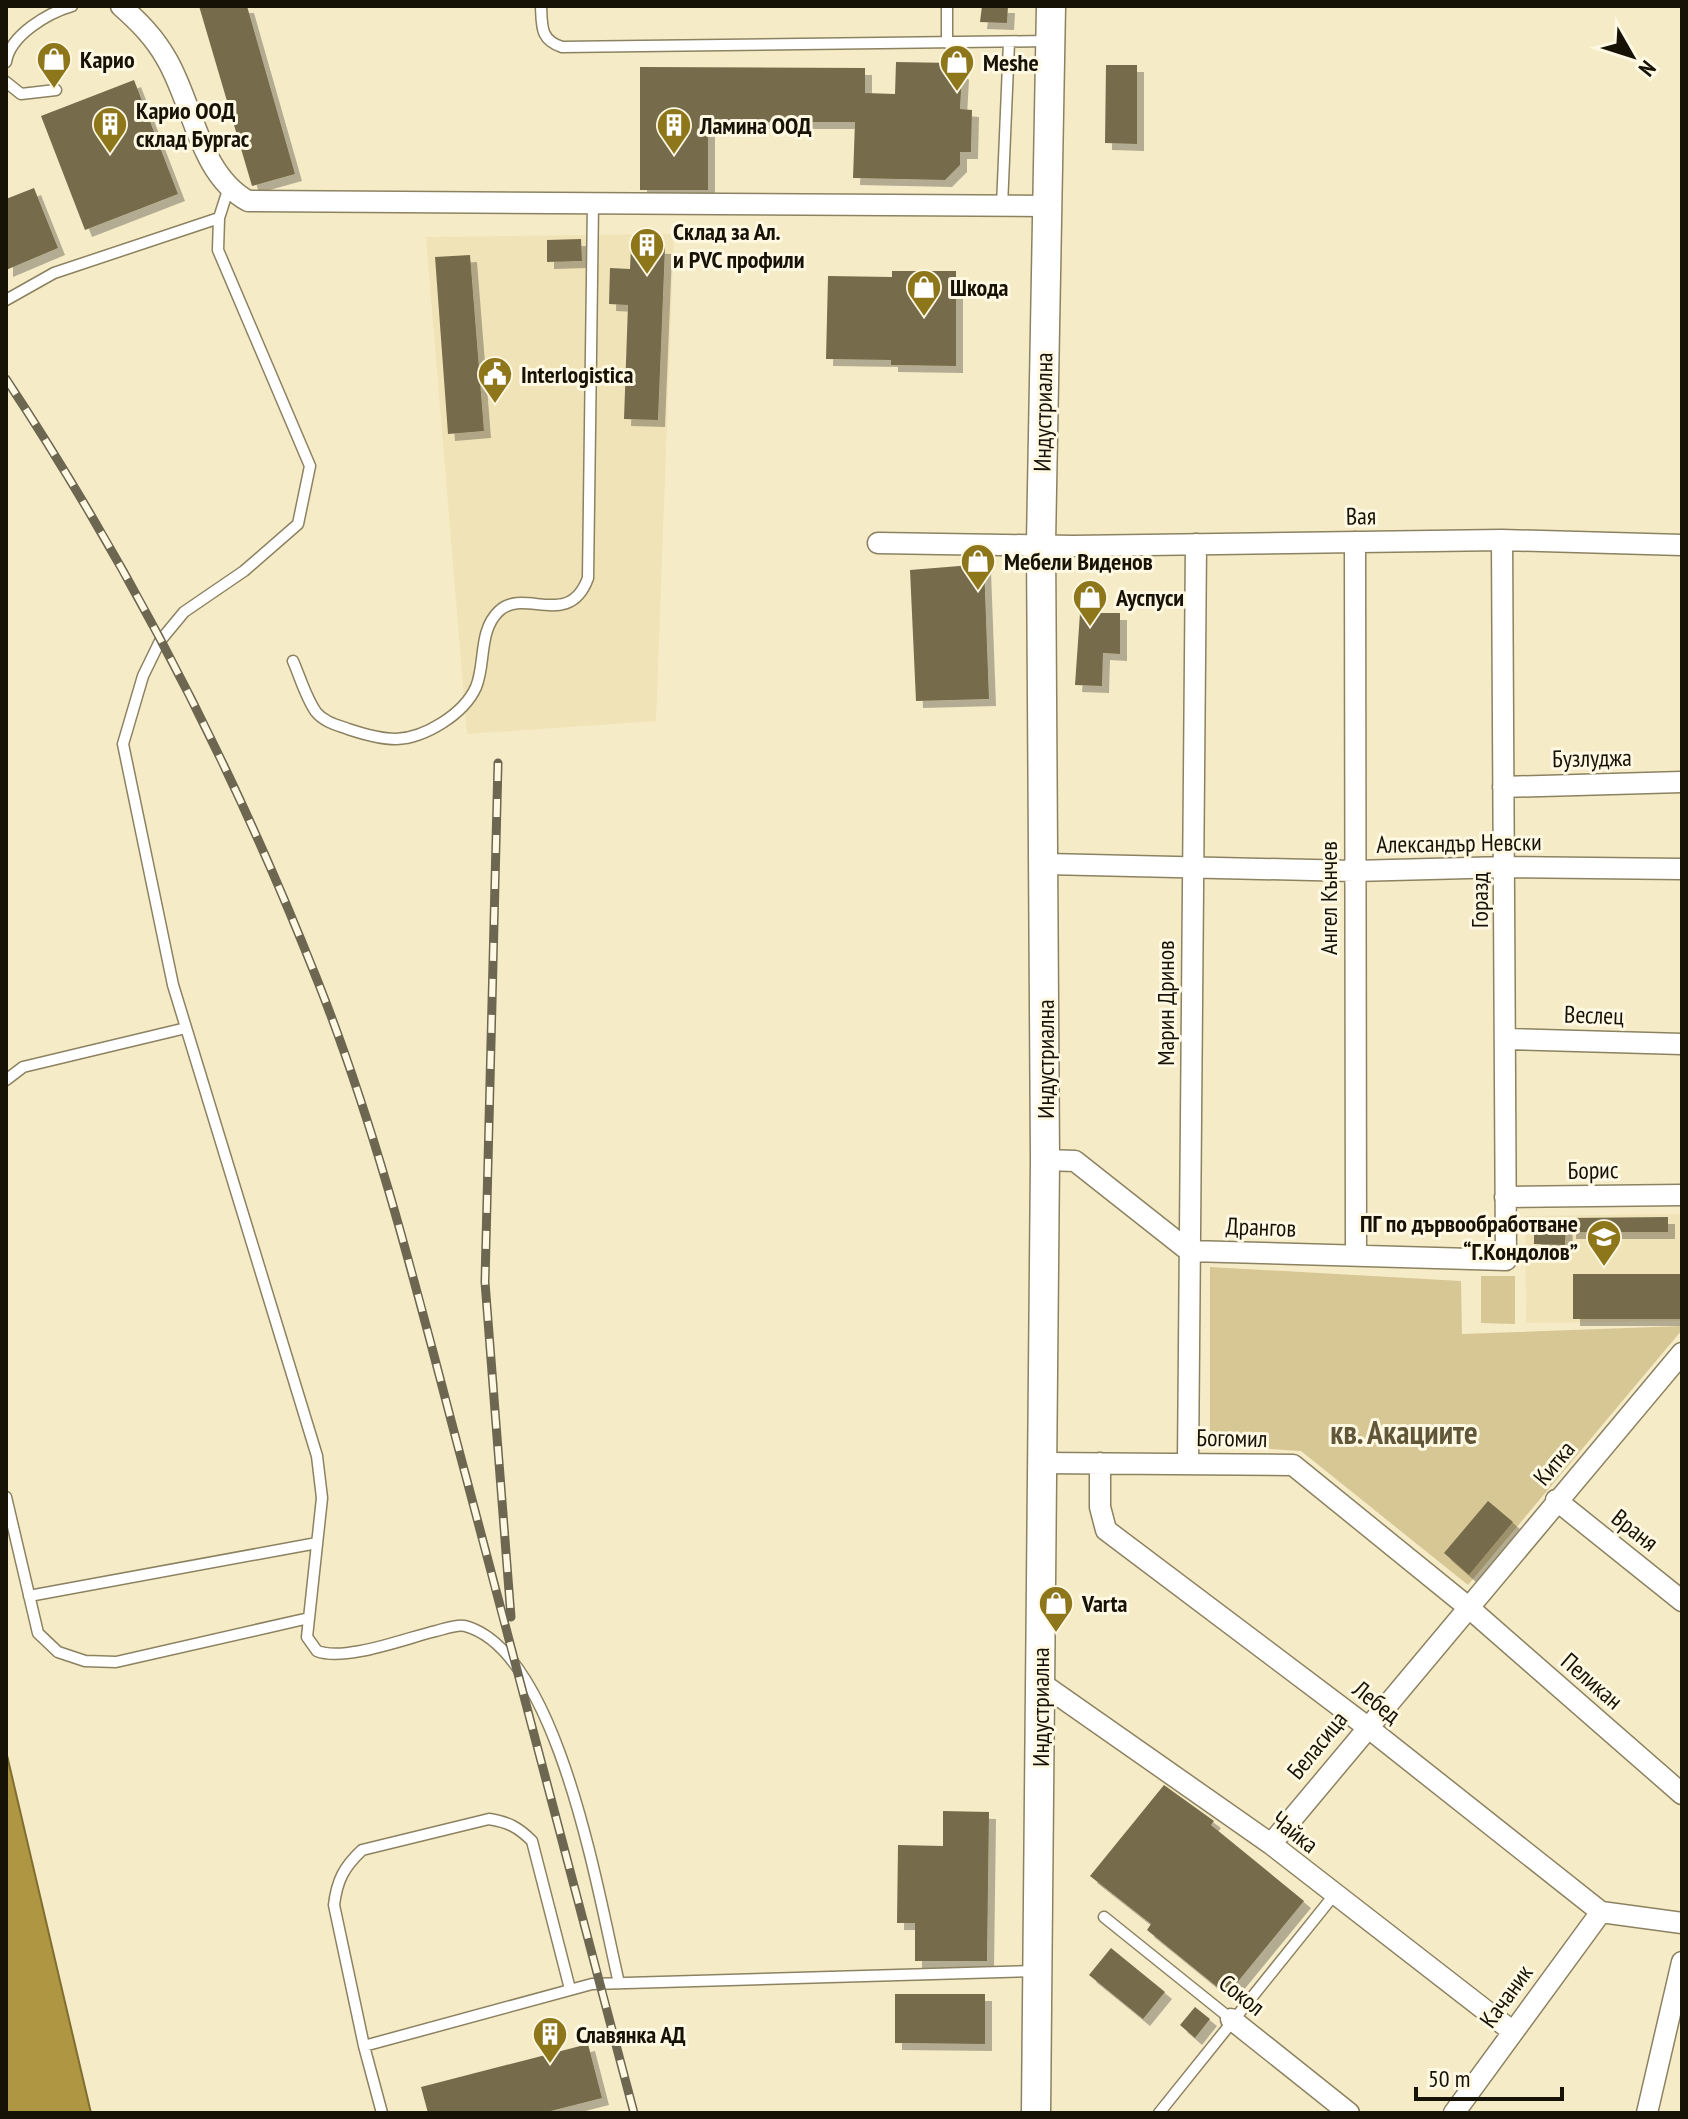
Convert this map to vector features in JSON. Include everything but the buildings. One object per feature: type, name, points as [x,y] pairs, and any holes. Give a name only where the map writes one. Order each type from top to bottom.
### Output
[{"type":"main road","name":"Индустриална","points":[[1036,2113],[1046,864],[1041,543],[1051,6]]},
{"type":"street","points":[[121,6],[148,30],[168,60],[216,171],[228,190],[248,201],[1047,206]]},
{"type":"street","name":"Вая","points":[[878,543],[1196,544],[1502,540],[1682,545]]},
{"type":"street","name":"Горазд","points":[[1502,540],[1506,1260]]},
{"type":"street","name":"Ангел Кънчев","points":[[1355,542],[1356,1255]]},
{"type":"street","name":"Марин Дринов","points":[[1188,1463],[1196,544]]},
{"type":"street","name":"Бузлуджа","points":[[1503,787],[1682,782]]},
{"type":"street","name":"Александър Невски","points":[[1046,864],[1354,871],[1506,867],[1682,869]]},
{"type":"street","name":"Веслец","points":[[1505,1039],[1682,1044]]},
{"type":"street","points":[[1045,1160],[1075,1161],[1189,1251]]},
{"type":"street","name":"Борис","points":[[1505,1197],[1682,1195]]},
{"type":"street","name":"Дрангов","points":[[1189,1251],[1506,1260]]},
{"type":"street","name":"Китка","points":[[1468,1607],[1682,1353]]},
{"type":"street","name":"Богомил","points":[[1041,1463],[1293,1465],[1468,1607]]},
{"type":"street","name":"Лебед","points":[[1100,1463],[1100,1507],[1106,1530],[1366,1726],[1601,1912]]},
{"type":"street","name":"Враня","points":[[1556,1500],[1682,1601]]},
{"type":"street","name":"Беласица","points":[[1271,1844],[1468,1607]]},
{"type":"street","name":"Пеликан","points":[[1468,1607],[1682,1794]]},
{"type":"street","name":"Чайка","points":[[1041,1683],[1271,1844],[1512,2031]]},
{"type":"street","points":[[1601,1912],[1682,1923]]},
{"type":"street","name":"Качаник","points":[[1454,2113],[1601,1912]]},
{"type":"street","points":[[1647,2113],[1681,1967]]},
{"type":"street","name":"Сокол","points":[[1231,2019],[1349,2113]]},
{"type":"lane","points":[[6,62],[18,40],[39,21],[72,6]]},
{"type":"lane","points":[[541,6],[542,33],[546,39],[562,47],[1050,41]]},
{"type":"lane","points":[[947,6],[947,43]]},
{"type":"lane","points":[[1002,206],[1009,42]]},
{"type":"lane","points":[[6,82],[21,94],[56,90]]},
{"type":"lane","points":[[228,190],[219,218],[218,250],[310,466],[298,524],[244,571],[184,612],[160,641],[143,676],[123,744],[173,985],[317,1456],[322,1498],[309,1645],[328,1655],[463,1625],[486,1636],[514,1659],[572,1783],[619,1983]]},
{"type":"lane","points":[[293,661],[317,712],[329,722],[368,735],[398,739],[430,729],[459,710],[476,687],[485,637],[497,612],[506,606],[559,606],[572,602],[583,592],[588,578],[593,203]]},
{"type":"lane","points":[[6,300],[54,273],[219,218]]},
{"type":"lane","points":[[6,1080],[23,1067],[186,1028]]},
{"type":"lane","points":[[6,1497],[38,1633],[58,1652],[85,1661],[116,1662],[309,1618]]},
{"type":"lane","points":[[29,1596],[317,1543]]},
{"type":"lane","points":[[382,2113],[364,2046],[334,1905],[337,1882],[347,1864],[362,1850],[489,1819],[507,1822],[521,1830],[532,1841],[570,1989]]},
{"type":"lane","points":[[1159,2113],[1231,2019],[1334,1895]]},
{"type":"lane","name":"Сокол","points":[[1104,1917],[1231,2019]]},
{"type":"lane","points":[[364,2046],[570,1989],[619,1983],[1038,1971]]},
{"type":"shaded area","points":[[674,234],[656,721],[467,734],[426,237]]},
{"type":"shaded area","name":"ПГ по дървообработване “Г.Кондолов”","points":[[1682,1214],[1682,1321],[1526,1323],[1525,1216]]},
{"type":"shaded area","points":[[1210,1267],[1461,1281],[1462,1334],[1682,1326],[1682,1330],[1468,1585],[1301,1451],[1210,1445]]},
{"type":"shaded area","points":[[1481,1276],[1515,1276],[1515,1324],[1481,1323]]},
{"type":"shaded area","points":[[6,1751],[91,2113],[6,2113]]},
{"type":"railway","points":[[6,379],[96,523],[178,673],[252,826],[341,1042],[381,1164],[416,1287],[634,2113]]},
{"type":"railway","points":[[498,763],[485,1282],[511,1617]]},
{"type":"place","name":"Карио","points":[[54,90]]},
{"type":"place","name":"Meshe","points":[[957,93]]},
{"type":"place","name":"Карио ООД склад Бургас","points":[[110,155]]},
{"type":"place","name":"Ламина ООД","points":[[674,156]]},
{"type":"place","name":"Склад за Ал. и PVC профили","points":[[647,276]]},
{"type":"place","name":"Шкода","points":[[924,318]]},
{"type":"place","name":"Interlogistica","points":[[495,405]]},
{"type":"place","name":"Мебели Виденов","points":[[978,592]]},
{"type":"place","name":"Ауспуси","points":[[1090,628]]},
{"type":"place","name":"ПГ по дървообработване “Г.Кондолов”","points":[[1604,1268]]},
{"type":"place","name":"Varta","points":[[1056,1634]]},
{"type":"place","name":"Славянка АД","points":[[550,2065]]},
{"type":"district","name":"кв. Акациите","points":[[1404,1432]]}]
